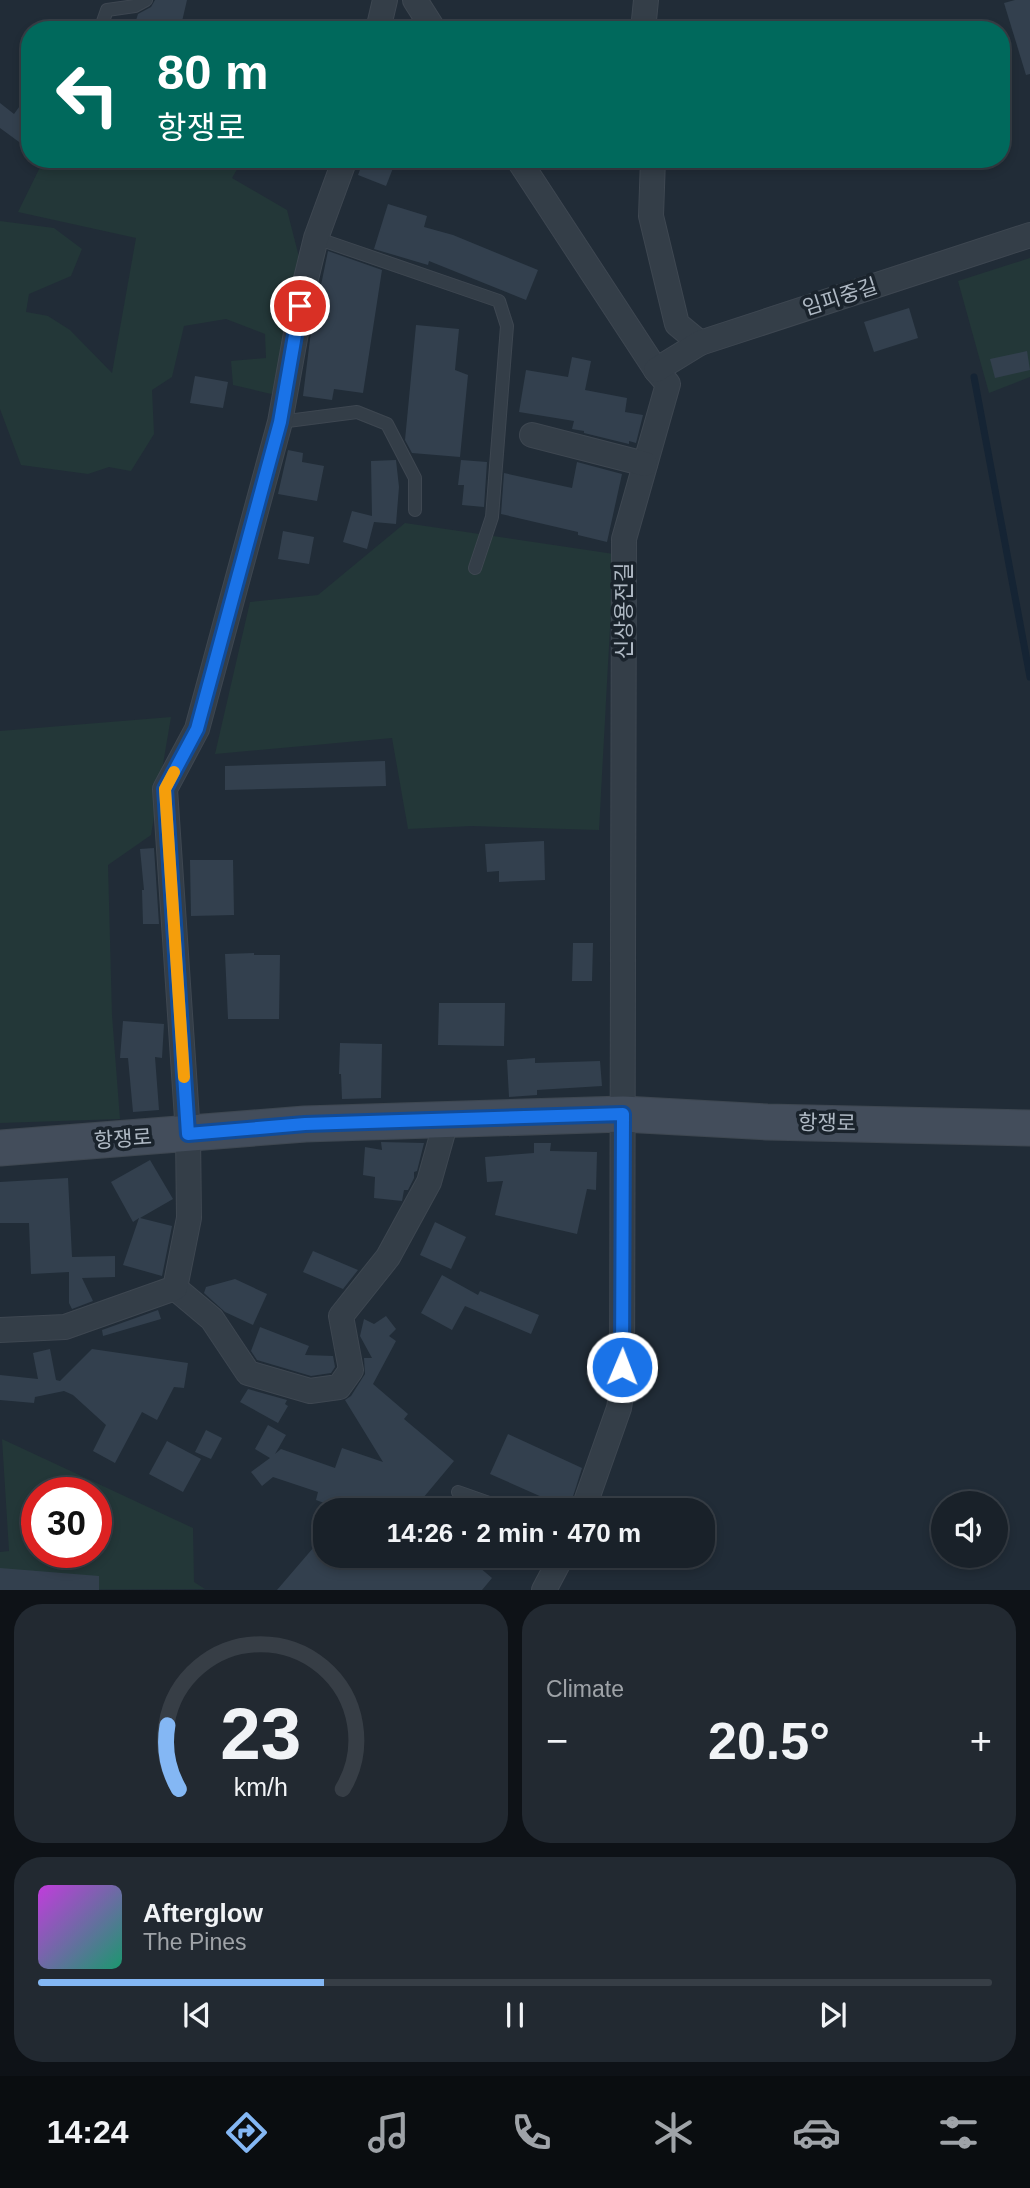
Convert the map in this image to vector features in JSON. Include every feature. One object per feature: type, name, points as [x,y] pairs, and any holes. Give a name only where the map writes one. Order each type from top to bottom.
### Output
[{"type":"street","points":[[380,21],[385,0]]},
{"type":"street","points":[[415,0],[428,21]]},
{"type":"street","points":[[644,21],[646,0]]},
{"type":"street","points":[[175,1288],[189,1218],[188,1134],[165,789],[197,729],[280,422],[304,283],[316,238],[342,168]]},
{"type":"street","name":"신상용전길","points":[[524,168],[656,370],[668,384],[624,539],[623,1114]]},
{"type":"street","points":[[653,168],[651,216],[677,324],[700,343]]},
{"type":"street","name":"임피중길","points":[[656,370],[700,343],[1030,235]]},
{"type":"street","points":[[532,435],[645,464]]},
{"type":"street","points":[[587,1498],[619,1408],[622,1389],[623,1114]]},
{"type":"street","name":"항쟁로","points":[[0,1148],[305,1124],[623,1114],[767,1122],[1030,1128]]},
{"type":"street","points":[[175,1288],[212,1319],[248,1373],[310,1391],[340,1387],[351,1370],[341,1316],[388,1257],[429,1182],[447,1118]]},
{"type":"street","points":[[0,1330],[65,1327],[175,1288]]},
{"type":"street","points":[[544,1590],[556,1568]]},
{"type":"lane","points":[[103,21],[107,10],[135,6],[146,0]]},
{"type":"lane","points":[[316,238],[499,301],[507,326],[492,517],[475,568]]},
{"type":"lane","points":[[280,422],[357,412],[387,424],[415,478],[415,510]]},
{"type":"lane","points":[[457,1492],[474,1498]]},
{"type":"green space","points":[[40,168],[238,168],[232,178],[287,210],[309,296],[293,399],[233,385],[231,361],[266,358],[265,334],[226,319],[184,326],[172,377],[152,390],[154,434],[131,471],[109,467],[88,474],[21,465],[0,409],[0,221],[54,228],[82,249],[71,276],[29,294],[26,312],[48,316],[70,330],[112,373],[136,238],[18,212]]},
{"type":"green space","points":[[1030,258],[1030,377],[989,393],[958,281]]},
{"type":"green space","points":[[405,523],[614,554],[599,830],[472,826],[408,829],[392,738],[215,754],[250,602],[318,595]]},
{"type":"green space","points":[[171,717],[151,835],[108,865],[112,1015],[120,1119],[0,1123],[0,731]]},
{"type":"green space","points":[[2,1439],[84,1477],[21,1477],[21,1568],[112,1568],[112,1490],[193,1528],[194,1582],[205,1589],[0,1590],[0,1552],[9,1551]]},
{"type":"building","points":[[155,0],[187,0],[182,21],[136,21],[138,14],[151,7]]},
{"type":"building","points":[[1030,0],[1030,74],[1026,75],[1004,3]]},
{"type":"building","points":[[0,103],[14,114],[21,104],[21,143],[0,128]]},
{"type":"building","points":[[361,168],[393,168],[386,186],[358,175]]},
{"type":"building","points":[[388,204],[427,216],[424,227],[453,235],[538,270],[526,300],[429,261],[428,265],[374,249]]},
{"type":"building","points":[[328,251],[382,270],[363,393],[334,389],[332,400],[303,396],[310,339]]},
{"type":"building","points":[[909,308],[918,338],[874,352],[864,322]]},
{"type":"building","points":[[416,325],[459,329],[455,370],[468,375],[460,457],[412,453],[405,440]]},
{"type":"building","points":[[1027,351],[1030,370],[995,378],[990,359]]},
{"type":"building","points":[[572,357],[591,361],[585,390],[627,398],[625,412],[643,415],[636,443],[629,441],[629,444],[572,429],[574,421],[519,412],[526,370],[568,377]]},
{"type":"building","points":[[195,376],[228,382],[223,408],[190,403]]},
{"type":"building","points":[[288,450],[303,453],[302,462],[324,466],[317,501],[278,494]]},
{"type":"building","points":[[396,460],[399,487],[396,524],[374,522],[367,549],[343,542],[352,511],[372,516],[371,461]]},
{"type":"building","points":[[461,460],[487,462],[484,507],[462,505],[464,485],[458,485]]},
{"type":"building","points":[[577,462],[622,474],[607,542],[578,535],[578,532],[501,514],[504,473],[572,488]]},
{"type":"building","points":[[283,531],[314,537],[309,564],[278,559]]},
{"type":"building","points":[[385,761],[386,786],[225,790],[225,766]]},
{"type":"building","points":[[544,841],[545,880],[499,882],[499,871],[487,872],[485,844]]},
{"type":"building","points":[[154,848],[159,924],[143,924],[144,890],[140,849]]},
{"type":"building","points":[[190,860],[233,860],[234,915],[191,916]]},
{"type":"building","points":[[573,943],[593,943],[592,981],[572,981]]},
{"type":"building","points":[[225,954],[280,955],[279,1019],[228,1019]]},
{"type":"building","points":[[439,1003],[505,1003],[504,1046],[438,1045]]},
{"type":"building","points":[[123,1021],[164,1024],[162,1058],[155,1057],[159,1110],[133,1112],[128,1058],[120,1058]]},
{"type":"building","points":[[340,1043],[382,1044],[381,1098],[342,1099],[339,1074]]},
{"type":"building","points":[[535,1058],[535,1063],[600,1061],[602,1086],[537,1090],[537,1095],[509,1097],[507,1060]]},
{"type":"building","points":[[381,1142],[424,1143],[417,1171],[414,1172],[408,1190],[404,1190],[402,1201],[374,1198],[375,1177],[363,1175],[365,1147],[382,1150]]},
{"type":"building","points":[[534,1143],[551,1143],[550,1151],[597,1152],[596,1190],[587,1189],[577,1234],[495,1215],[503,1181],[487,1182],[485,1157],[534,1153]]},
{"type":"building","points":[[150,1160],[173,1199],[140,1218],[172,1226],[162,1276],[123,1265],[139,1218],[133,1222],[111,1182]]},
{"type":"building","points":[[68,1178],[72,1257],[115,1256],[115,1277],[82,1278],[93,1301],[72,1309],[69,1303],[69,1272],[31,1274],[29,1223],[0,1223],[0,1182]]},
{"type":"building","points":[[435,1222],[466,1237],[451,1269],[420,1255]]},
{"type":"building","points":[[313,1251],[358,1270],[343,1289],[303,1272]]},
{"type":"building","points":[[442,1275],[478,1295],[480,1291],[539,1315],[531,1334],[465,1306],[452,1330],[421,1313]]},
{"type":"building","points":[[235,1279],[267,1294],[253,1325],[225,1312],[204,1293],[206,1287]]},
{"type":"building","points":[[158,1310],[161,1319],[103,1336],[102,1330]]},
{"type":"building","points":[[386,1316],[396,1329],[389,1336],[396,1341],[373,1384],[408,1414],[404,1419],[454,1461],[423,1498],[316,1498],[318,1492],[273,1477],[262,1486],[251,1472],[270,1458],[255,1449],[268,1425],[286,1435],[275,1454],[281,1449],[335,1468],[342,1448],[383,1462],[345,1400],[351,1396],[365,1374],[364,1358],[372,1358],[360,1336],[364,1319],[374,1324]]},
{"type":"building","points":[[260,1327],[309,1346],[305,1355],[333,1356],[335,1367],[331,1373],[311,1376],[257,1360],[251,1351]]},
{"type":"building","points":[[50,1349],[56,1380],[60,1381],[92,1349],[188,1363],[184,1388],[174,1387],[157,1420],[142,1412],[115,1463],[93,1451],[106,1425],[73,1395],[64,1391],[35,1397],[34,1403],[0,1400],[0,1375],[38,1379],[33,1353]]},
{"type":"building","points":[[248,1389],[287,1400],[285,1404],[288,1406],[278,1423],[240,1402]]},
{"type":"building","points":[[206,1430],[222,1438],[211,1459],[195,1452]]},
{"type":"building","points":[[508,1434],[582,1468],[572,1498],[544,1498],[490,1474]]},
{"type":"building","points":[[167,1441],[201,1459],[183,1492],[149,1474]]},
{"type":"building","points":[[313,1548],[313,1568],[480,1568],[492,1578],[482,1590],[277,1590]]},
{"type":"building","points":[[0,1568],[99,1576],[99,1590],[0,1590]]},
{"type":"waterway","points":[[974,377],[1030,677]]},
{"type":"slow traffic","points":[[174,772],[165,789],[184,1077]]},
{"type":"route","points":[[300,306],[280,422],[197,729],[165,789],[188,1134],[305,1124],[623,1114],[622,1367]]}]
